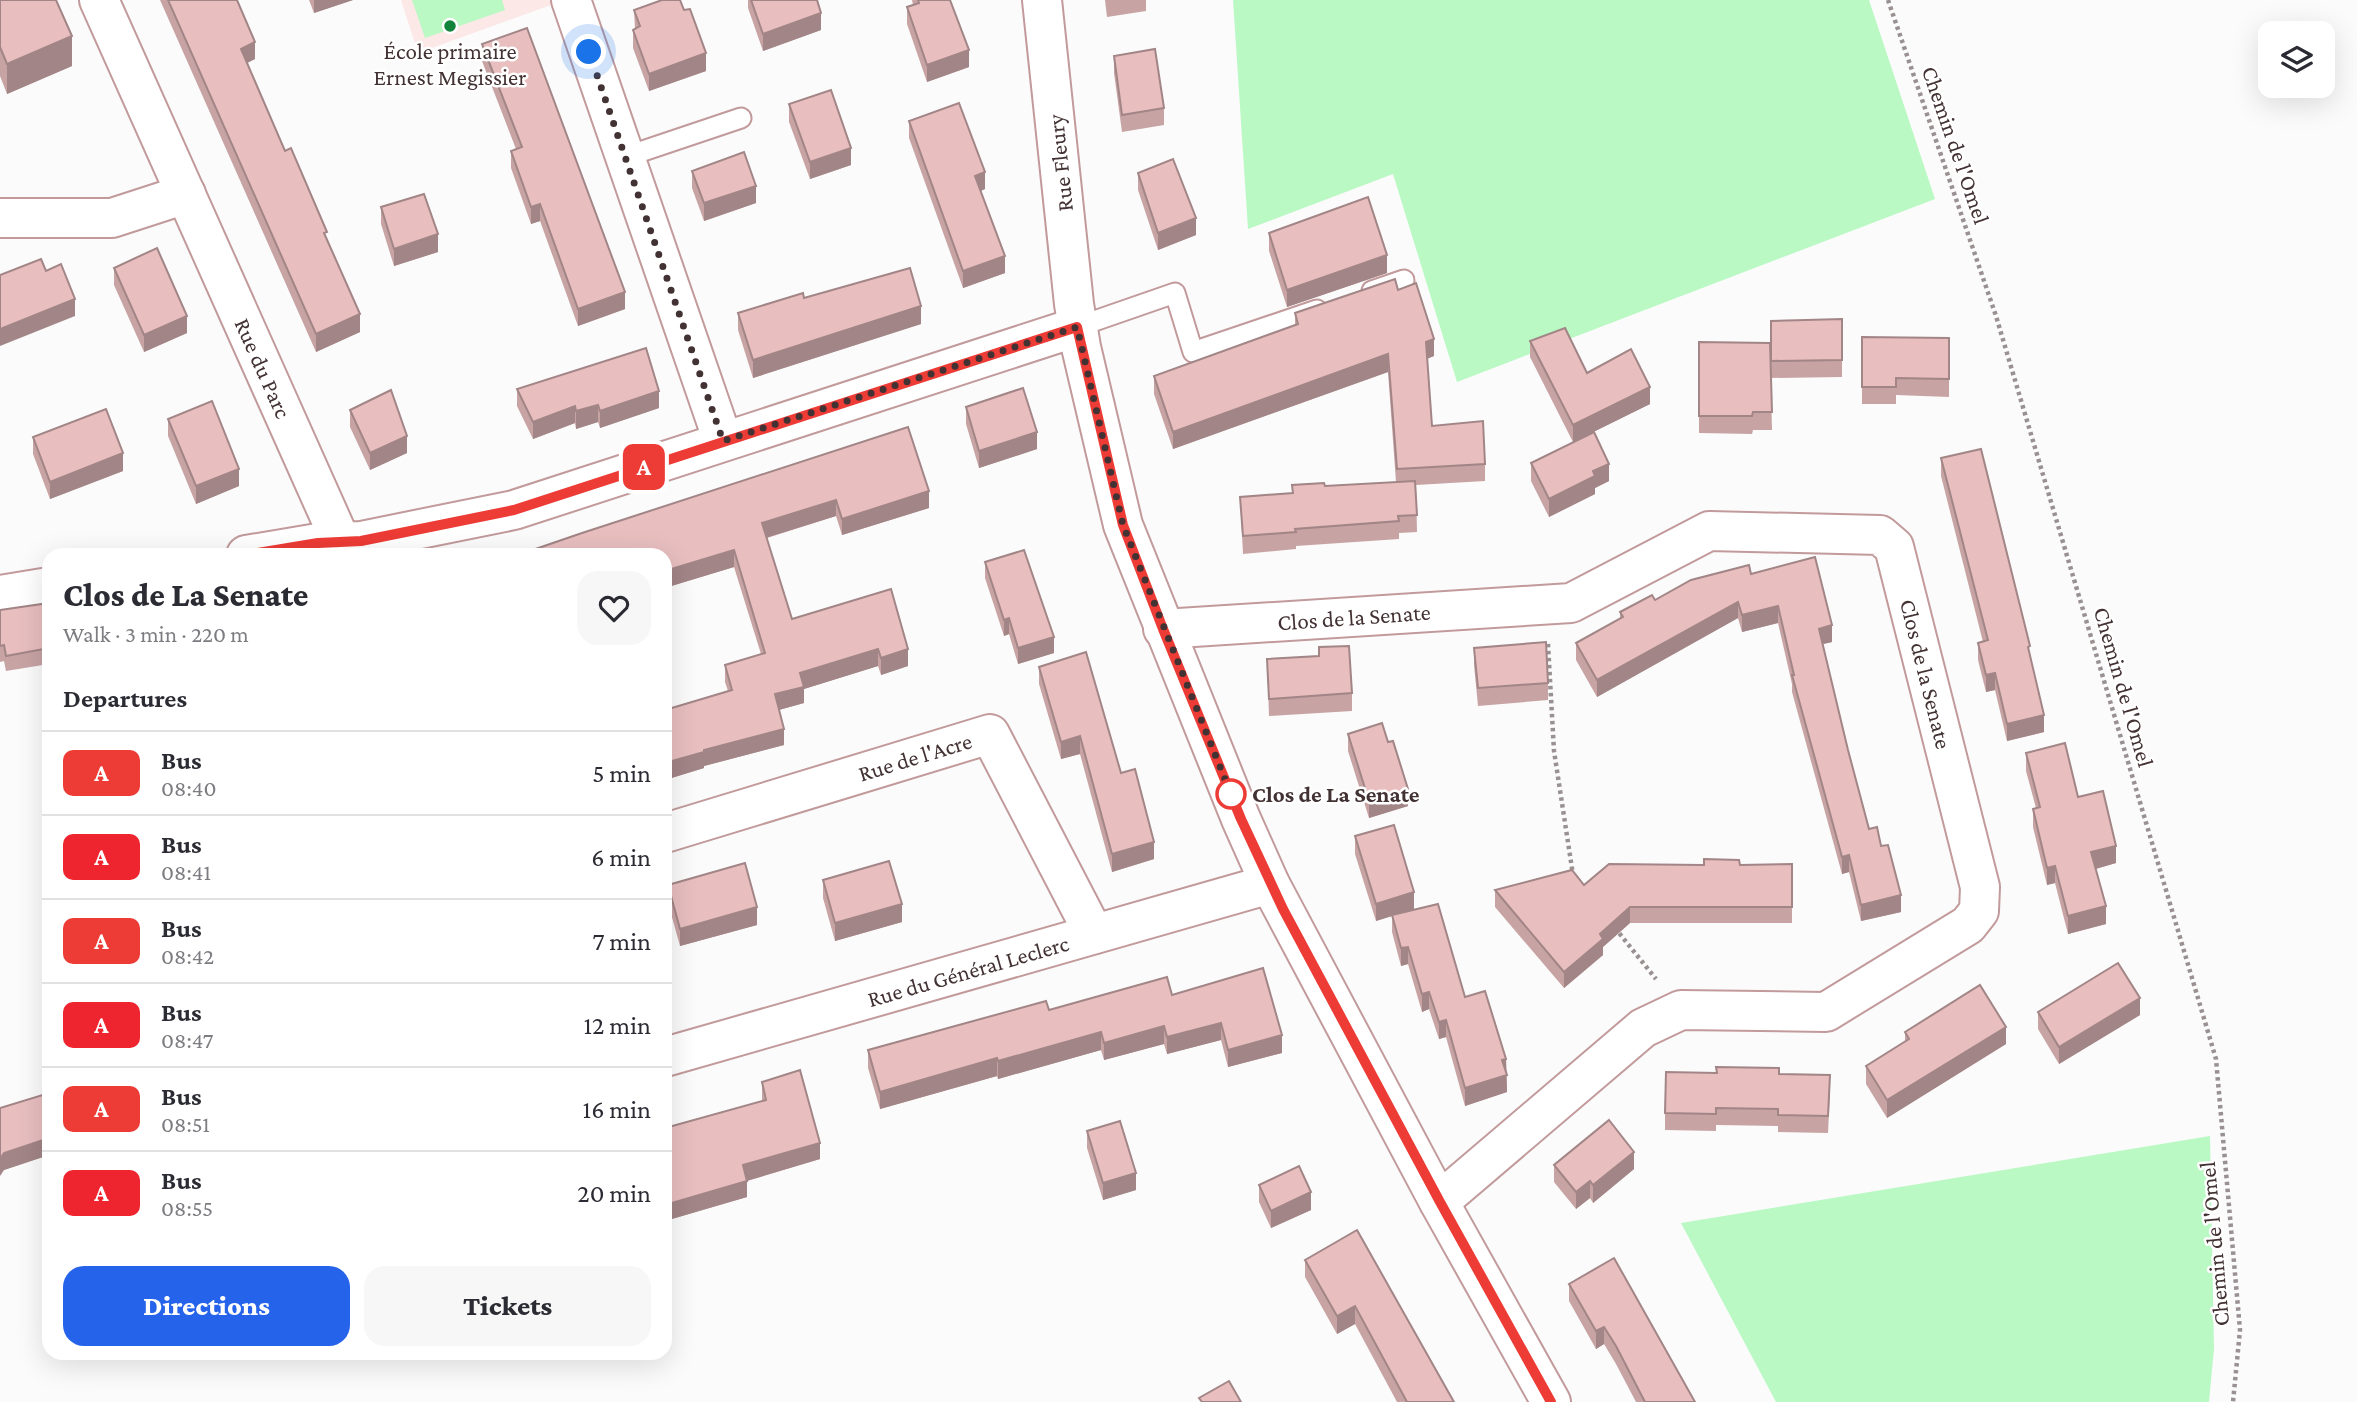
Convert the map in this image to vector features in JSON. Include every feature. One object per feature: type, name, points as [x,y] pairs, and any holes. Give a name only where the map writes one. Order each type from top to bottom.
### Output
[{"type":"street","name":"Rue du Parc","points":[[99,0],[341,542]]},
{"type":"street","points":[[571,0],[723,441]]},
{"type":"street","name":"Rue Fleury","points":[[1042,0],[1077,327],[1123,525],[1216,760],[1270,884],[1550,1402]]},
{"type":"street","points":[[0,218],[112,218],[186,194]]},
{"type":"street","points":[[288,548],[318,543],[361,541],[514,510],[1077,327]]},
{"type":"street","name":"Clos de la Senate","points":[[1163,629],[1571,603],[1709,531],[1880,535],[1894,547],[1980,887],[1979,911],[1968,925],[1826,1012],[1681,1010],[1643,1028],[1440,1202]]},
{"type":"street","points":[[0,595],[42,588]]},
{"type":"street","name":"Rue de l'Acre","points":[[672,831],[990,734],[1094,934]]},
{"type":"street","name":"Rue du Général Leclerc","points":[[672,1055],[1270,884]]},
{"type":"lane","points":[[625,157],[741,118]]},
{"type":"lane","points":[[1077,327],[1175,293],[1193,352],[1404,280]]},
{"type":"path","name":"Chemin de l'Omel","points":[[1888,0],[1996,316],[2216,1059],[2240,1330],[2234,1402]]},
{"type":"path","points":[[1545,605],[1554,751],[1573,876]]},
{"type":"path","points":[[1615,927],[1681,1010]]},
{"type":"shaded area","name":"École primaire Ernest Megissier","points":[[401,0],[565,0],[418,53]]},
{"type":"green space","points":[[412,0],[502,0],[505,10],[425,38]]},
{"type":"green space","points":[[1233,0],[1869,0],[1935,199],[1457,382],[1393,174],[1248,229]]},
{"type":"green space","points":[[2210,1136],[2214,1348],[2209,1402],[1776,1402],[1681,1223]]},
{"type":"building","points":[[0,0],[56,0],[72,36],[7,64],[0,47]]},
{"type":"building","points":[[168,0],[237,0],[255,42],[241,49],[285,151],[291,148],[327,232],[324,233],[360,314],[316,334]]},
{"type":"building","points":[[662,0],[680,0],[684,10],[690,9],[706,53],[649,74],[633,30],[640,26],[634,10]]},
{"type":"building","points":[[751,0],[817,0],[821,13],[763,34]]},
{"type":"building","points":[[918,0],[950,0],[969,50],[927,65],[907,7],[919,3]]},
{"type":"building","points":[[527,28],[625,292],[578,309],[540,204],[531,207],[511,151],[522,147],[482,44]]},
{"type":"building","points":[[1155,49],[1164,108],[1122,115],[1114,56]]},
{"type":"building","points":[[831,90],[851,148],[810,162],[789,104]]},
{"type":"building","points":[[959,103],[985,172],[975,176],[1005,256],[963,271],[909,121]]},
{"type":"building","points":[[744,152],[756,186],[704,203],[692,171]]},
{"type":"building","points":[[1173,159],[1196,218],[1158,233],[1138,173]]},
{"type":"building","points":[[424,194],[438,234],[394,249],[381,207]]},
{"type":"building","points":[[1368,197],[1387,255],[1287,290],[1269,233]]},
{"type":"building","points":[[157,248],[187,316],[144,335],[114,268]]},
{"type":"building","points":[[41,259],[46,271],[61,264],[75,299],[0,329],[0,275]]},
{"type":"building","points":[[910,268],[921,306],[753,360],[738,313],[803,293],[804,298]]},
{"type":"building","points":[[1395,279],[1398,290],[1416,283],[1434,339],[1426,342],[1432,426],[1483,421],[1485,464],[1397,469],[1388,354],[1173,432],[1154,376],[1298,324],[1295,313]]},
{"type":"building","points":[[1842,319],[1842,360],[1771,361],[1771,321]]},
{"type":"building","points":[[1565,328],[1587,373],[1631,349],[1650,387],[1573,425],[1530,341]]},
{"type":"building","points":[[1862,337],[1949,338],[1949,379],[1896,378],[1896,387],[1862,387]]},
{"type":"building","points":[[1699,342],[1770,343],[1772,412],[1753,412],[1752,416],[1699,416]]},
{"type":"building","points":[[646,348],[659,391],[600,411],[598,405],[576,411],[575,406],[533,422],[517,389]]},
{"type":"building","points":[[1023,388],[1037,432],[979,451],[966,407]]},
{"type":"building","points":[[391,390],[407,436],[370,453],[350,410]]},
{"type":"building","points":[[212,401],[239,469],[196,486],[168,419]]},
{"type":"building","points":[[106,409],[123,453],[50,482],[33,437]]},
{"type":"building","points":[[908,427],[929,491],[842,519],[836,500],[762,523],[792,619],[891,589],[908,649],[881,658],[878,649],[800,673],[804,687],[775,694],[784,729],[672,761],[672,708],[732,690],[725,665],[765,653],[734,550],[672,569],[672,548],[538,548]]},
{"type":"building","points":[[1594,432],[1609,464],[1593,471],[1595,476],[1549,499],[1531,463]]},
{"type":"building","points":[[1981,449],[2030,646],[2028,647],[2044,715],[2007,724],[1995,673],[1986,675],[1978,643],[1988,640],[1941,458]]},
{"type":"building","points":[[1415,481],[1417,515],[1398,516],[1399,521],[1243,536],[1240,497],[1293,493],[1292,485]]},
{"type":"building","points":[[1024,550],[1054,637],[1018,648],[1009,618],[1004,620],[985,562]]},
{"type":"building","points":[[1815,557],[1832,625],[1819,629],[1848,750],[1869,829],[1877,827],[1881,846],[1888,845],[1901,895],[1861,905],[1849,855],[1842,857],[1792,675],[1778,606],[1742,615],[1738,602],[1597,680],[1576,643],[1623,617],[1620,612],[1652,595],[1655,600],[1691,580],[1749,565],[1751,574]]},
{"type":"building","points":[[42,604],[42,649],[6,656],[4,645],[0,646],[0,610]]},
{"type":"building","points":[[1546,642],[1548,683],[1478,688],[1474,648]]},
{"type":"building","points":[[1349,646],[1352,693],[1269,699],[1267,659],[1319,656],[1319,647]]},
{"type":"building","points":[[1086,652],[1121,773],[1135,769],[1154,842],[1112,854],[1080,736],[1061,742],[1039,667]]},
{"type":"building","points":[[1382,723],[1388,742],[1393,741],[1408,789],[1369,801],[1348,734]]},
{"type":"building","points":[[2065,743],[2078,797],[2103,791],[2116,846],[2091,852],[2106,906],[2068,916],[2055,866],[2047,868],[2033,809],[2040,807],[2026,753]]},
{"type":"building","points":[[1394,825],[1414,892],[1376,904],[1355,836]]},
{"type":"building","points":[[1704,859],[1739,860],[1740,865],[1792,864],[1792,907],[1630,907],[1600,934],[1603,939],[1564,972],[1495,890],[1572,870],[1584,885],[1609,864],[1704,865]]},
{"type":"building","points":[[889,861],[902,904],[835,923],[823,880]]},
{"type":"building","points":[[745,863],[757,907],[680,929],[672,900],[672,884]]},
{"type":"building","points":[[1438,904],[1465,997],[1485,991],[1506,1059],[1502,1060],[1507,1075],[1465,1088],[1446,1020],[1439,1022],[1429,992],[1422,994],[1408,947],[1401,948],[1392,915]]},
{"type":"building","points":[[2118,963],[2140,998],[2059,1047],[2038,1012]]},
{"type":"building","points":[[1263,968],[1282,1035],[1228,1050],[1221,1023],[1167,1037],[1164,1026],[1104,1043],[1101,1032],[998,1061],[997,1058],[880,1092],[868,1050],[1046,1001],[1049,1010],[1167,977],[1172,995]]},
{"type":"building","points":[[1980,985],[2006,1027],[1887,1100],[1866,1066],[1909,1039],[1905,1032]]},
{"type":"building","points":[[1716,1067],[1779,1068],[1779,1074],[1830,1075],[1828,1116],[1778,1115],[1778,1109],[1716,1108],[1716,1114],[1665,1113],[1666,1072],[1717,1073]]},
{"type":"building","points":[[800,1070],[820,1143],[743,1165],[747,1181],[672,1203],[672,1126],[766,1100],[762,1082]]},
{"type":"building","points":[[42,1095],[42,1140],[4,1153],[0,1159],[0,1108]]},
{"type":"building","points":[[1609,1120],[1634,1152],[1593,1185],[1590,1181],[1576,1192],[1554,1165]]},
{"type":"building","points":[[1120,1121],[1136,1173],[1103,1183],[1087,1131]]},
{"type":"building","points":[[1299,1166],[1311,1192],[1271,1211],[1259,1185]]},
{"type":"building","points":[[1357,1230],[1454,1402],[1407,1402],[1355,1306],[1337,1316],[1305,1260]]},
{"type":"building","points":[[1614,1258],[1695,1402],[1645,1402],[1604,1327],[1596,1331],[1569,1284]]},
{"type":"building","points":[[1229,1381],[1241,1402],[1202,1402],[1199,1398]]},
{"type":"bus line","name":"A","points":[[288,548],[361,541],[514,510],[1077,327],[1123,525],[1241,819],[1283,909],[1551,1402]]},
{"type":"place","name":"École primaire Ernest Megissier","points":[[450,26]]},
{"type":"place","name":"Clos de La Senate","points":[[1231,794]]},
{"type":"route","points":[[589,52],[723,441],[1077,327],[1123,525],[1233,799],[1231,794]]}]
